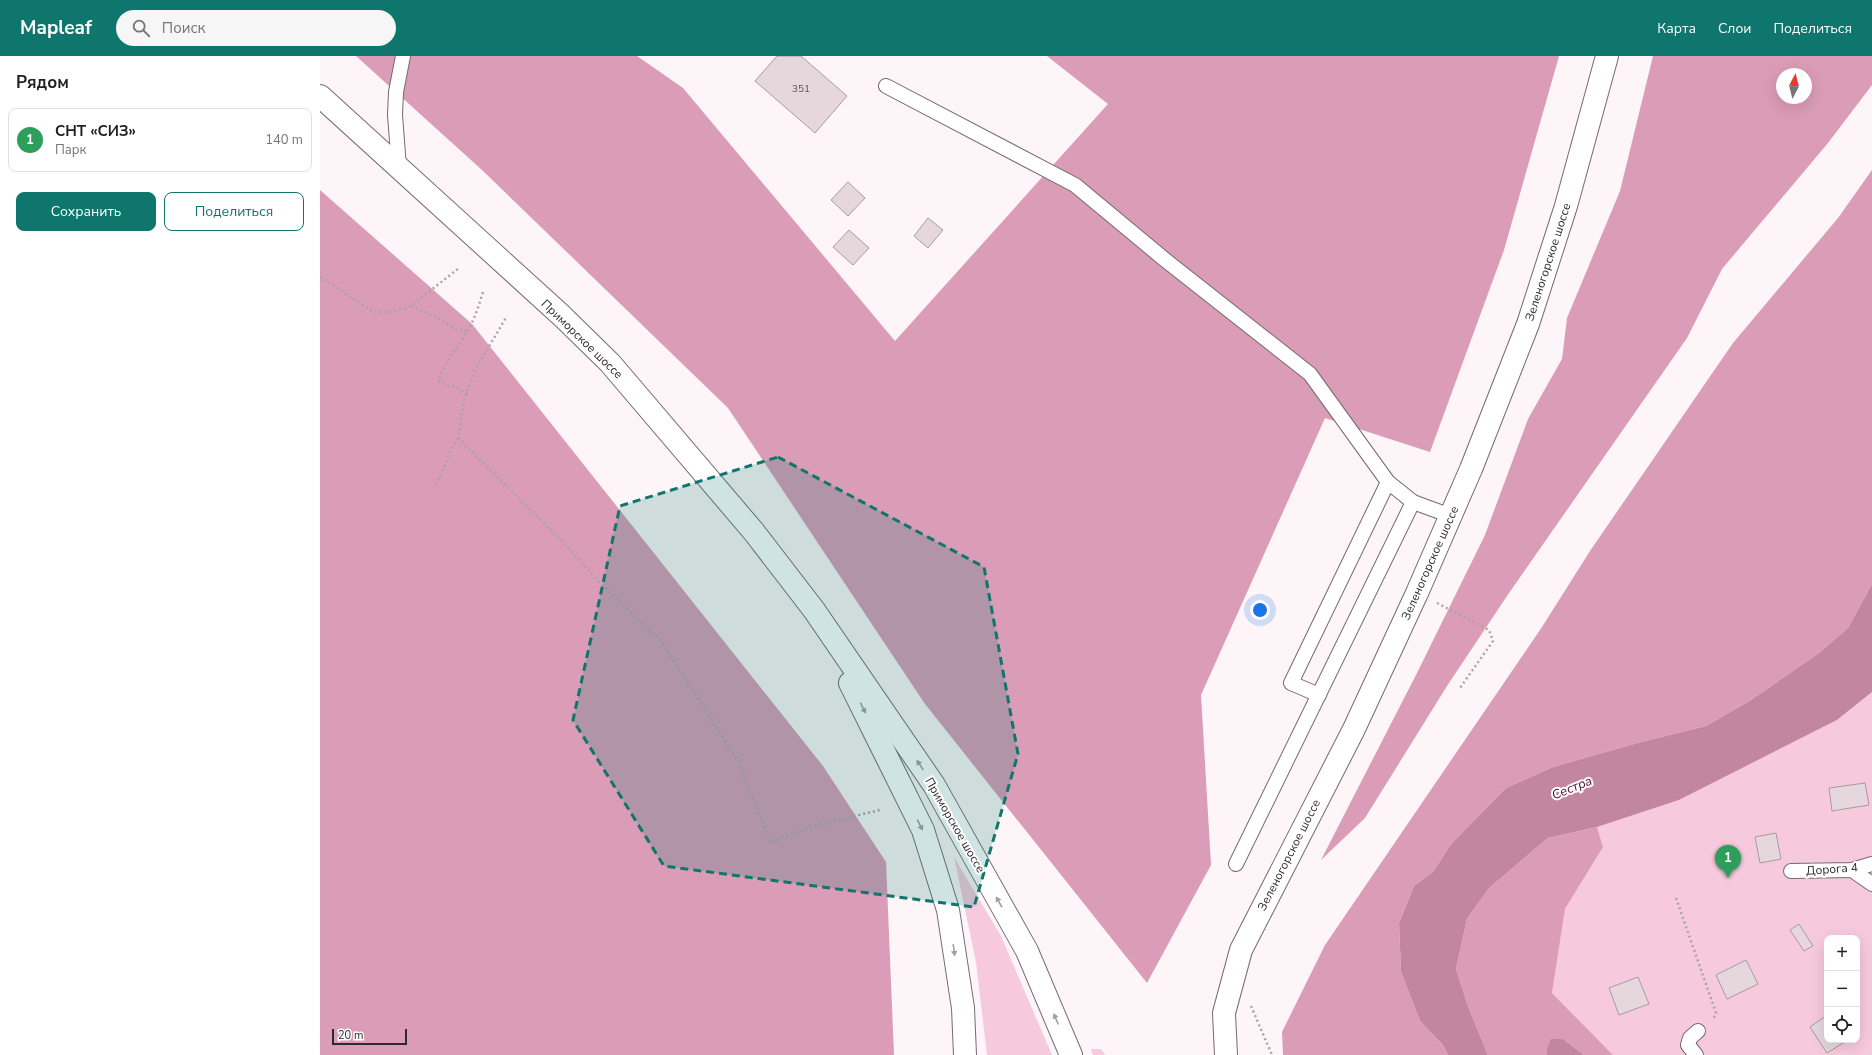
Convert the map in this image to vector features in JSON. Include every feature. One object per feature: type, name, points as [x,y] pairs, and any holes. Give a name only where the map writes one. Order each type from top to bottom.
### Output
[{"type":"main road","name":"Зеленогорское шоссе","points":[[1226,1055],[1224,1013],[1241,950],[1354,729],[1451,516],[1528,324],[1566,206],[1607,56]]},
{"type":"main road","name":"Приморское шоссе","points":[[320,96],[562,316],[610,363],[754,532],[814,610],[934,785],[1027,951],[1071,1055]]},
{"type":"main road","name":"Приморское шоссе","points":[[814,610],[923,830],[948,910],[963,1008],[965,1055]]},
{"type":"lane","points":[[399,167],[395,115],[396,92],[403,56]]},
{"type":"lane","points":[[886,86],[1075,185],[1169,263],[1310,374],[1388,482],[1413,502],[1451,516]]},
{"type":"lane","points":[[1319,695],[1291,683],[1388,482]]},
{"type":"lane","points":[[1236,864],[1413,502]]},
{"type":"lane","name":"Дорога 4","points":[[1792,871],[1852,870],[1872,864]]},
{"type":"lane","points":[[1852,870],[1872,884]]},
{"type":"lane","points":[[1696,1055],[1688,1045],[1690,1038],[1698,1031]]},
{"type":"path","points":[[320,277],[374,312],[393,312],[412,306],[459,268]]},
{"type":"path","points":[[467,394],[455,386],[447,386],[440,382],[441,372],[468,331],[477,313],[484,292]]},
{"type":"path","points":[[412,306],[437,317],[454,329],[468,331]]},
{"type":"path","points":[[436,484],[458,438],[467,394],[475,370],[507,316]]},
{"type":"path","points":[[458,438],[564,543],[598,581],[661,641],[738,761],[770,843],[823,823],[880,810]]},
{"type":"path","points":[[1417,593],[1490,630],[1493,641],[1460,688]]},
{"type":"path","points":[[1676,898],[1716,1013],[1715,1018],[1698,1031]]},
{"type":"path","points":[[1235,971],[1267,1040],[1272,1055]]},
{"type":"highlighted area","points":[[778,457],[984,567],[1018,754],[974,907],[664,866],[573,720],[620,506]]},
{"type":"shaded area","points":[[356,56],[637,56],[683,88],[895,341],[1108,104],[1047,56],[1559,56],[1504,250],[1430,452],[1325,418],[1201,695],[1211,865],[1147,983],[925,704],[728,408],[482,170]]},
{"type":"shaded area","points":[[1653,56],[1872,56],[1872,85],[1828,143],[1722,269],[1687,338],[1509,593],[1447,686],[1365,818],[1321,860],[1417,673],[1485,535],[1528,419],[1562,359],[1567,318],[1620,191]]},
{"type":"shaded area","points":[[1872,170],[1872,584],[1848,628],[1819,653],[1751,700],[1706,726],[1641,742],[1553,767],[1506,788],[1451,844],[1433,872],[1414,886],[1399,923],[1401,972],[1420,1021],[1443,1045],[1448,1055],[1283,1055],[1282,1032],[1325,945],[1542,627],[1590,551],[1733,343],[1838,218]]},
{"type":"shaded area","points":[[320,190],[472,324],[823,766],[886,862],[894,1055],[320,1055]]},
{"type":"shaded area","points":[[1872,692],[1872,1055],[1613,1055],[1552,993],[1565,909],[1603,847],[1597,827],[1679,800],[1837,720]]},
{"type":"shaded area","points":[[1597,827],[1603,847],[1565,909],[1552,993],[1613,1055],[1584,1055],[1563,1039],[1547,1049],[1547,1055],[1488,1055],[1469,1009],[1456,969],[1467,919],[1489,888],[1548,838]]},
{"type":"shaded area","points":[[954,857],[1001,936],[1052,1055],[987,1055],[976,962]]},
{"type":"shaded area","points":[[1091,1049],[1101,1049],[1105,1055],[1093,1055]]},
{"type":"water","name":"Сестра","points":[[1872,584],[1872,692],[1837,720],[1679,800],[1597,827],[1548,838],[1489,888],[1467,919],[1456,969],[1469,1009],[1488,1055],[1448,1055],[1443,1045],[1420,1021],[1401,972],[1399,923],[1414,886],[1433,872],[1451,844],[1506,788],[1553,767],[1641,742],[1706,726],[1751,700],[1819,653],[1848,628]]},
{"type":"water","points":[[1551,1039],[1563,1039],[1584,1055],[1547,1055],[1547,1049]]},
{"type":"building","points":[[777,56],[801,56],[847,96],[815,133],[755,81]]},
{"type":"building","points":[[848,182],[865,198],[848,216],[831,200]]},
{"type":"building","points":[[928,218],[943,230],[928,248],[914,236]]},
{"type":"building","points":[[849,230],[869,248],[853,265],[833,247]]},
{"type":"building","points":[[1865,783],[1869,805],[1832,811],[1829,788]]},
{"type":"building","points":[[1776,833],[1781,859],[1760,863],[1755,837]]},
{"type":"building","points":[[1799,924],[1813,946],[1804,951],[1790,930]]},
{"type":"building","points":[[1746,960],[1758,984],[1727,999],[1716,975]]},
{"type":"building","points":[[1638,977],[1649,1004],[1619,1015],[1609,988]]},
{"type":"building","points":[[1824,1017],[1824,1043],[1843,1043],[1827,1053],[1810,1027]]},
{"type":"place","name":"СНТ «СИЗ»","points":[[1728,878]]}]
